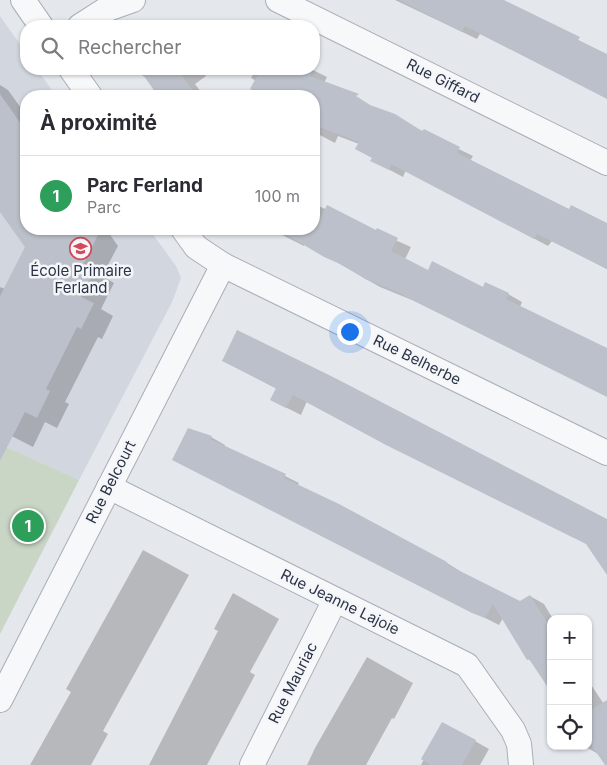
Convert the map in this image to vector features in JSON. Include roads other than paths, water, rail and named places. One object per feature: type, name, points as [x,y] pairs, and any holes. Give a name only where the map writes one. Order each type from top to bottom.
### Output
[{"type":"street","points":[[23,0],[37,20]]},
{"type":"street","points":[[89,20],[105,10],[133,0]]},
{"type":"street","name":"Rue Giffard","points":[[278,0],[607,163]]},
{"type":"street","points":[[75,75],[86,90]]},
{"type":"street","name":"Rue Belherbe","points":[[187,235],[196,247],[223,266],[607,453]]},
{"type":"street","name":"Rue Belcourt","points":[[0,700],[223,266]]},
{"type":"street","name":"Rue Jeanne Lajoie","points":[[109,487],[467,665],[512,730],[519,744],[522,765]]},
{"type":"street","name":"Rue Mauriac","points":[[252,765],[335,600]]},
{"type":"place","name":"École Primaire Ferland","points":[[81,248]]},
{"type":"place","name":"Parc Ferland","points":[[28,526]]}]
